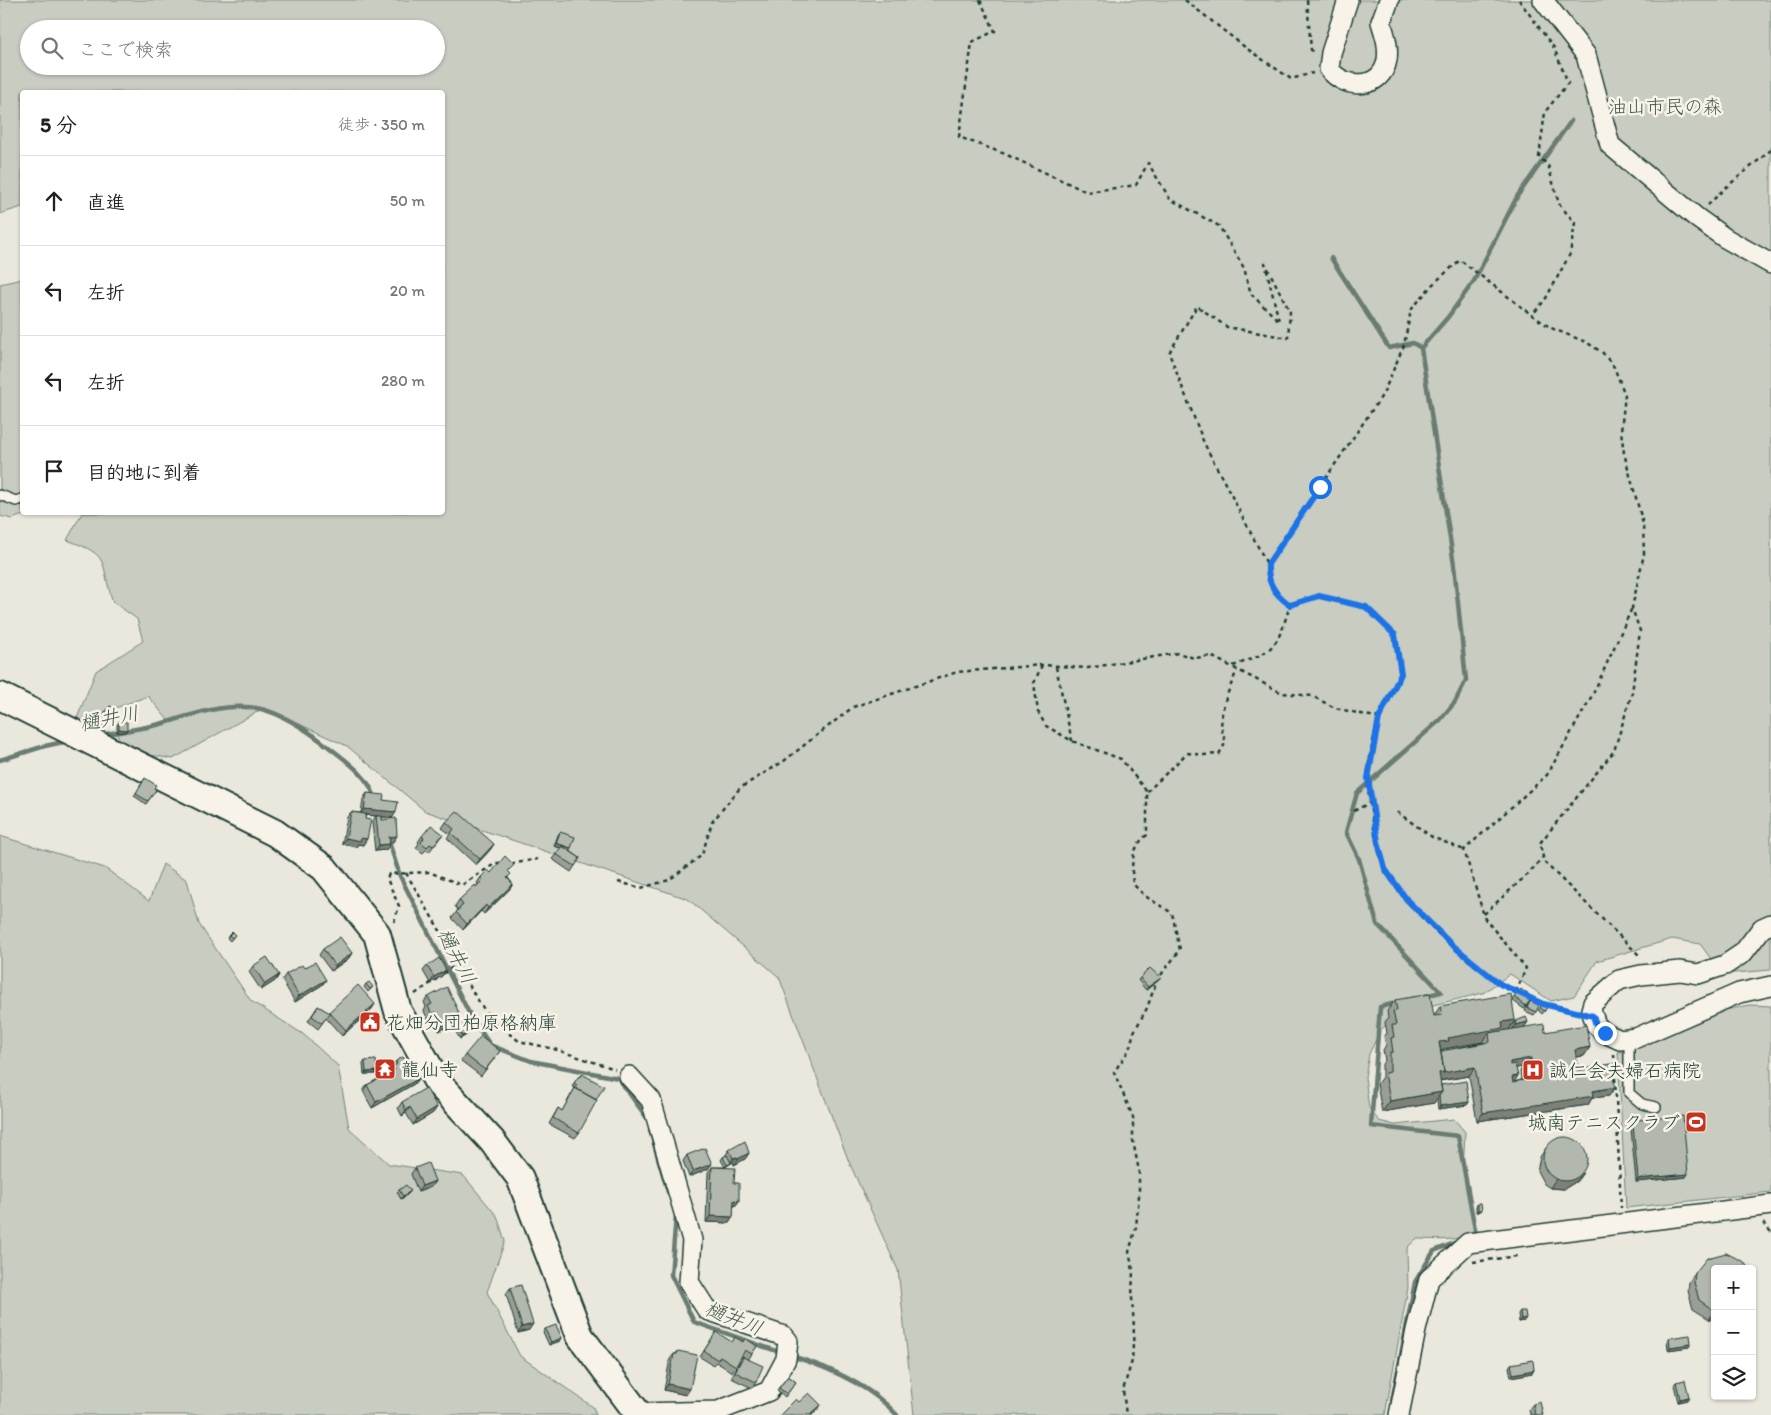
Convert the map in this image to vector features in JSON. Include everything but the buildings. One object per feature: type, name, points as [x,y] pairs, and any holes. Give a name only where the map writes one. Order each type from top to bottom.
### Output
[{"type":"street","points":[[1348,0],[1330,66],[1340,81],[1348,84],[1362,84],[1375,79],[1386,62],[1387,39],[1381,22],[1389,0]]},
{"type":"street","points":[[1543,0],[1586,55],[1610,145],[1697,218],[1724,238],[1771,264]]},
{"type":"street","points":[[0,696],[274,833],[324,868],[377,934],[398,1011],[438,1083],[492,1141],[520,1178],[580,1336],[639,1414],[718,1413],[769,1391],[787,1350],[784,1336],[708,1310],[689,1282],[692,1240],[651,1100],[628,1076]]},
{"type":"street","points":[[1771,924],[1762,928],[1743,953],[1725,965],[1698,974],[1680,971],[1641,975],[1619,980],[1593,1003],[1591,1010],[1596,1025],[1621,1038],[1636,1038],[1739,993],[1771,986]]},
{"type":"street","points":[[1399,1415],[1416,1330],[1429,1279],[1468,1243],[1765,1212]]},
{"type":"lane","points":[[0,494],[16,501],[20,500]]},
{"type":"lane","points":[[1621,1038],[1629,1093],[1642,1104],[1656,1107]]},
{"type":"path","points":[[980,0],[995,31],[972,42],[959,136],[1005,154],[1086,192],[1136,185],[1148,163],[1170,199],[1219,226],[1244,268],[1251,294],[1279,321],[1265,263],[1286,304],[1290,312],[1288,338],[1227,327],[1197,306],[1169,353],[1204,442],[1268,564]]},
{"type":"path","points":[[1185,0],[1246,48],[1291,79],[1330,66]]},
{"type":"path","points":[[1307,0],[1311,50],[1330,66]]},
{"type":"path","points":[[1519,0],[1554,48],[1568,83],[1545,112],[1539,157],[1548,165],[1559,204],[1575,223],[1570,254],[1545,300],[1532,315]]},
{"type":"path","points":[[1697,218],[1724,189],[1771,150]]},
{"type":"path","points":[[1290,605],[1270,587],[1267,575],[1268,564],[1383,394],[1404,345],[1411,310],[1432,285],[1460,260],[1551,328],[1586,342],[1603,353],[1614,367],[1624,388],[1621,431],[1624,453],[1642,524],[1644,554],[1632,608],[1593,694],[1547,775],[1464,850]]},
{"type":"path","points":[[1290,605],[1319,596],[1366,607],[1395,635],[1401,674],[1379,718],[1368,778],[1378,842],[1385,869],[1407,900],[1450,943],[1500,984],[1543,1004],[1593,1016]]},
{"type":"path","points":[[1233,666],[1259,656],[1277,643],[1290,605]]},
{"type":"path","points":[[1632,608],[1640,631],[1632,693],[1614,751],[1540,843],[1544,862],[1658,974]]},
{"type":"path","points":[[618,882],[641,888],[669,880],[702,855],[712,822],[740,788],[784,761],[853,707],[957,672],[1042,665],[1088,668],[1178,653],[1194,658],[1211,656],[1282,693],[1312,696],[1325,705],[1379,718]]},
{"type":"path","points":[[1042,665],[1034,683],[1038,712],[1046,726],[1072,741],[1121,759],[1147,792],[1147,835],[1142,838],[1132,858],[1133,884],[1145,896],[1172,913],[1180,950],[1157,980],[1147,1008],[1134,1032],[1129,1050],[1114,1072],[1133,1117],[1133,1141],[1139,1171],[1136,1227],[1129,1252],[1133,1270],[1134,1328],[1132,1361],[1123,1390],[1126,1415]]},
{"type":"path","points":[[1056,666],[1072,741]]},
{"type":"path","points":[[1147,792],[1187,753],[1219,754],[1226,742],[1221,733],[1221,715],[1237,671]]},
{"type":"path","points":[[1354,811],[1371,802]]},
{"type":"path","points":[[1397,812],[1432,837],[1464,850]]},
{"type":"path","points":[[1464,850],[1485,919],[1526,968],[1516,992]]},
{"type":"path","points":[[1484,914],[1529,873],[1543,857]]},
{"type":"path","points":[[377,934],[392,930],[399,906],[387,880],[389,874],[429,872],[462,885],[496,863],[518,864],[538,858]]},
{"type":"path","points":[[406,873],[459,963],[472,991],[491,1020],[519,1041],[554,1049],[619,1070],[628,1076]]},
{"type":"path","points":[[414,995],[459,963]]},
{"type":"path","points":[[1620,1197],[1621,1038]]},
{"type":"path","points":[[1765,1212],[1771,1232]]},
{"type":"path","points":[[1470,1263],[1518,1256]]},
{"type":"green space","name":"油山市民の森","points":[[0,0],[1771,0],[1771,970],[1722,974],[1700,944],[1672,939],[1597,961],[1574,996],[1551,1001],[1510,974],[1483,993],[1396,1014],[1380,1031],[1369,1054],[1365,1077],[1369,1108],[1379,1121],[1395,1125],[1454,1119],[1465,1132],[1463,1170],[1476,1227],[1471,1232],[1457,1238],[1441,1240],[1416,1239],[1407,1248],[1408,1288],[1385,1415],[914,1415],[898,1270],[849,1162],[779,977],[688,899],[425,811],[347,746],[264,708],[173,759],[127,751],[116,733],[168,720],[148,696],[75,723],[96,671],[143,641],[137,619],[113,602],[102,562],[98,556],[92,551],[67,540],[81,515],[445,515],[445,90],[20,90],[20,208],[0,214]]},
{"type":"green space","points":[[20,279],[20,515],[23,515],[12,519],[0,516],[0,284]]},
{"type":"green space","points":[[0,836],[105,868],[149,901],[163,864],[187,880],[199,924],[251,1001],[303,1034],[338,1066],[349,1128],[389,1164],[463,1175],[497,1216],[505,1241],[487,1292],[520,1356],[593,1407],[596,1415],[0,1415]]},
{"type":"green space","name":"城南テニスクラブ","points":[[1750,1005],[1771,1006],[1771,1192],[1626,1208],[1618,1052],[1633,1051],[1658,1031],[1672,1024],[1702,1015]]},
{"type":"waterway","points":[[1425,996],[1441,992],[1377,924],[1359,859],[1346,832],[1357,793],[1440,720],[1455,702],[1466,680],[1454,565],[1421,348],[1448,317],[1474,281],[1518,195],[1571,121]]},
{"type":"waterway","points":[[1331,258],[1389,348],[1413,343],[1421,348]]},
{"type":"waterway","name":"樋井川","points":[[100,735],[157,725],[221,708],[248,707],[261,709],[280,715],[337,753],[363,776],[375,798]]},
{"type":"waterway","name":"樋井川","points":[[0,760],[68,741]]},
{"type":"waterway","name":"樋井川","points":[[388,839],[400,876],[470,1015],[490,1045],[531,1061],[618,1078],[647,1118]]},
{"type":"waterway","points":[[1396,1003],[1380,1007],[1371,1126],[1458,1136],[1476,1235],[1473,1236]]},
{"type":"waterway","name":"樋井川","points":[[650,1130],[668,1192]]},
{"type":"waterway","name":"樋井川","points":[[676,1216],[671,1275],[694,1322],[782,1353]]},
{"type":"waterway","points":[[1392,1401],[1415,1282],[1434,1251],[1459,1241]]},
{"type":"waterway","name":"樋井川","points":[[792,1356],[821,1366],[862,1386],[897,1415]]},
{"type":"place","name":"花畑分団柏原格納庫","points":[[370,1022]]},
{"type":"place","name":"龍仙寺","points":[[385,1069]]},
{"type":"place","name":"誠仁会夫婦石病院","points":[[1533,1070]]},
{"type":"place","name":"城南テニスクラブ","points":[[1696,1122]]},
{"type":"route","points":[[1320,487],[1268,564],[1267,575],[1270,587],[1290,605],[1319,596],[1366,607],[1395,635],[1401,674],[1379,718],[1368,778],[1378,842],[1385,869],[1407,900],[1450,943],[1500,984],[1526,998],[1543,1004],[1593,1016],[1596,1025],[1605,1033]]}]
